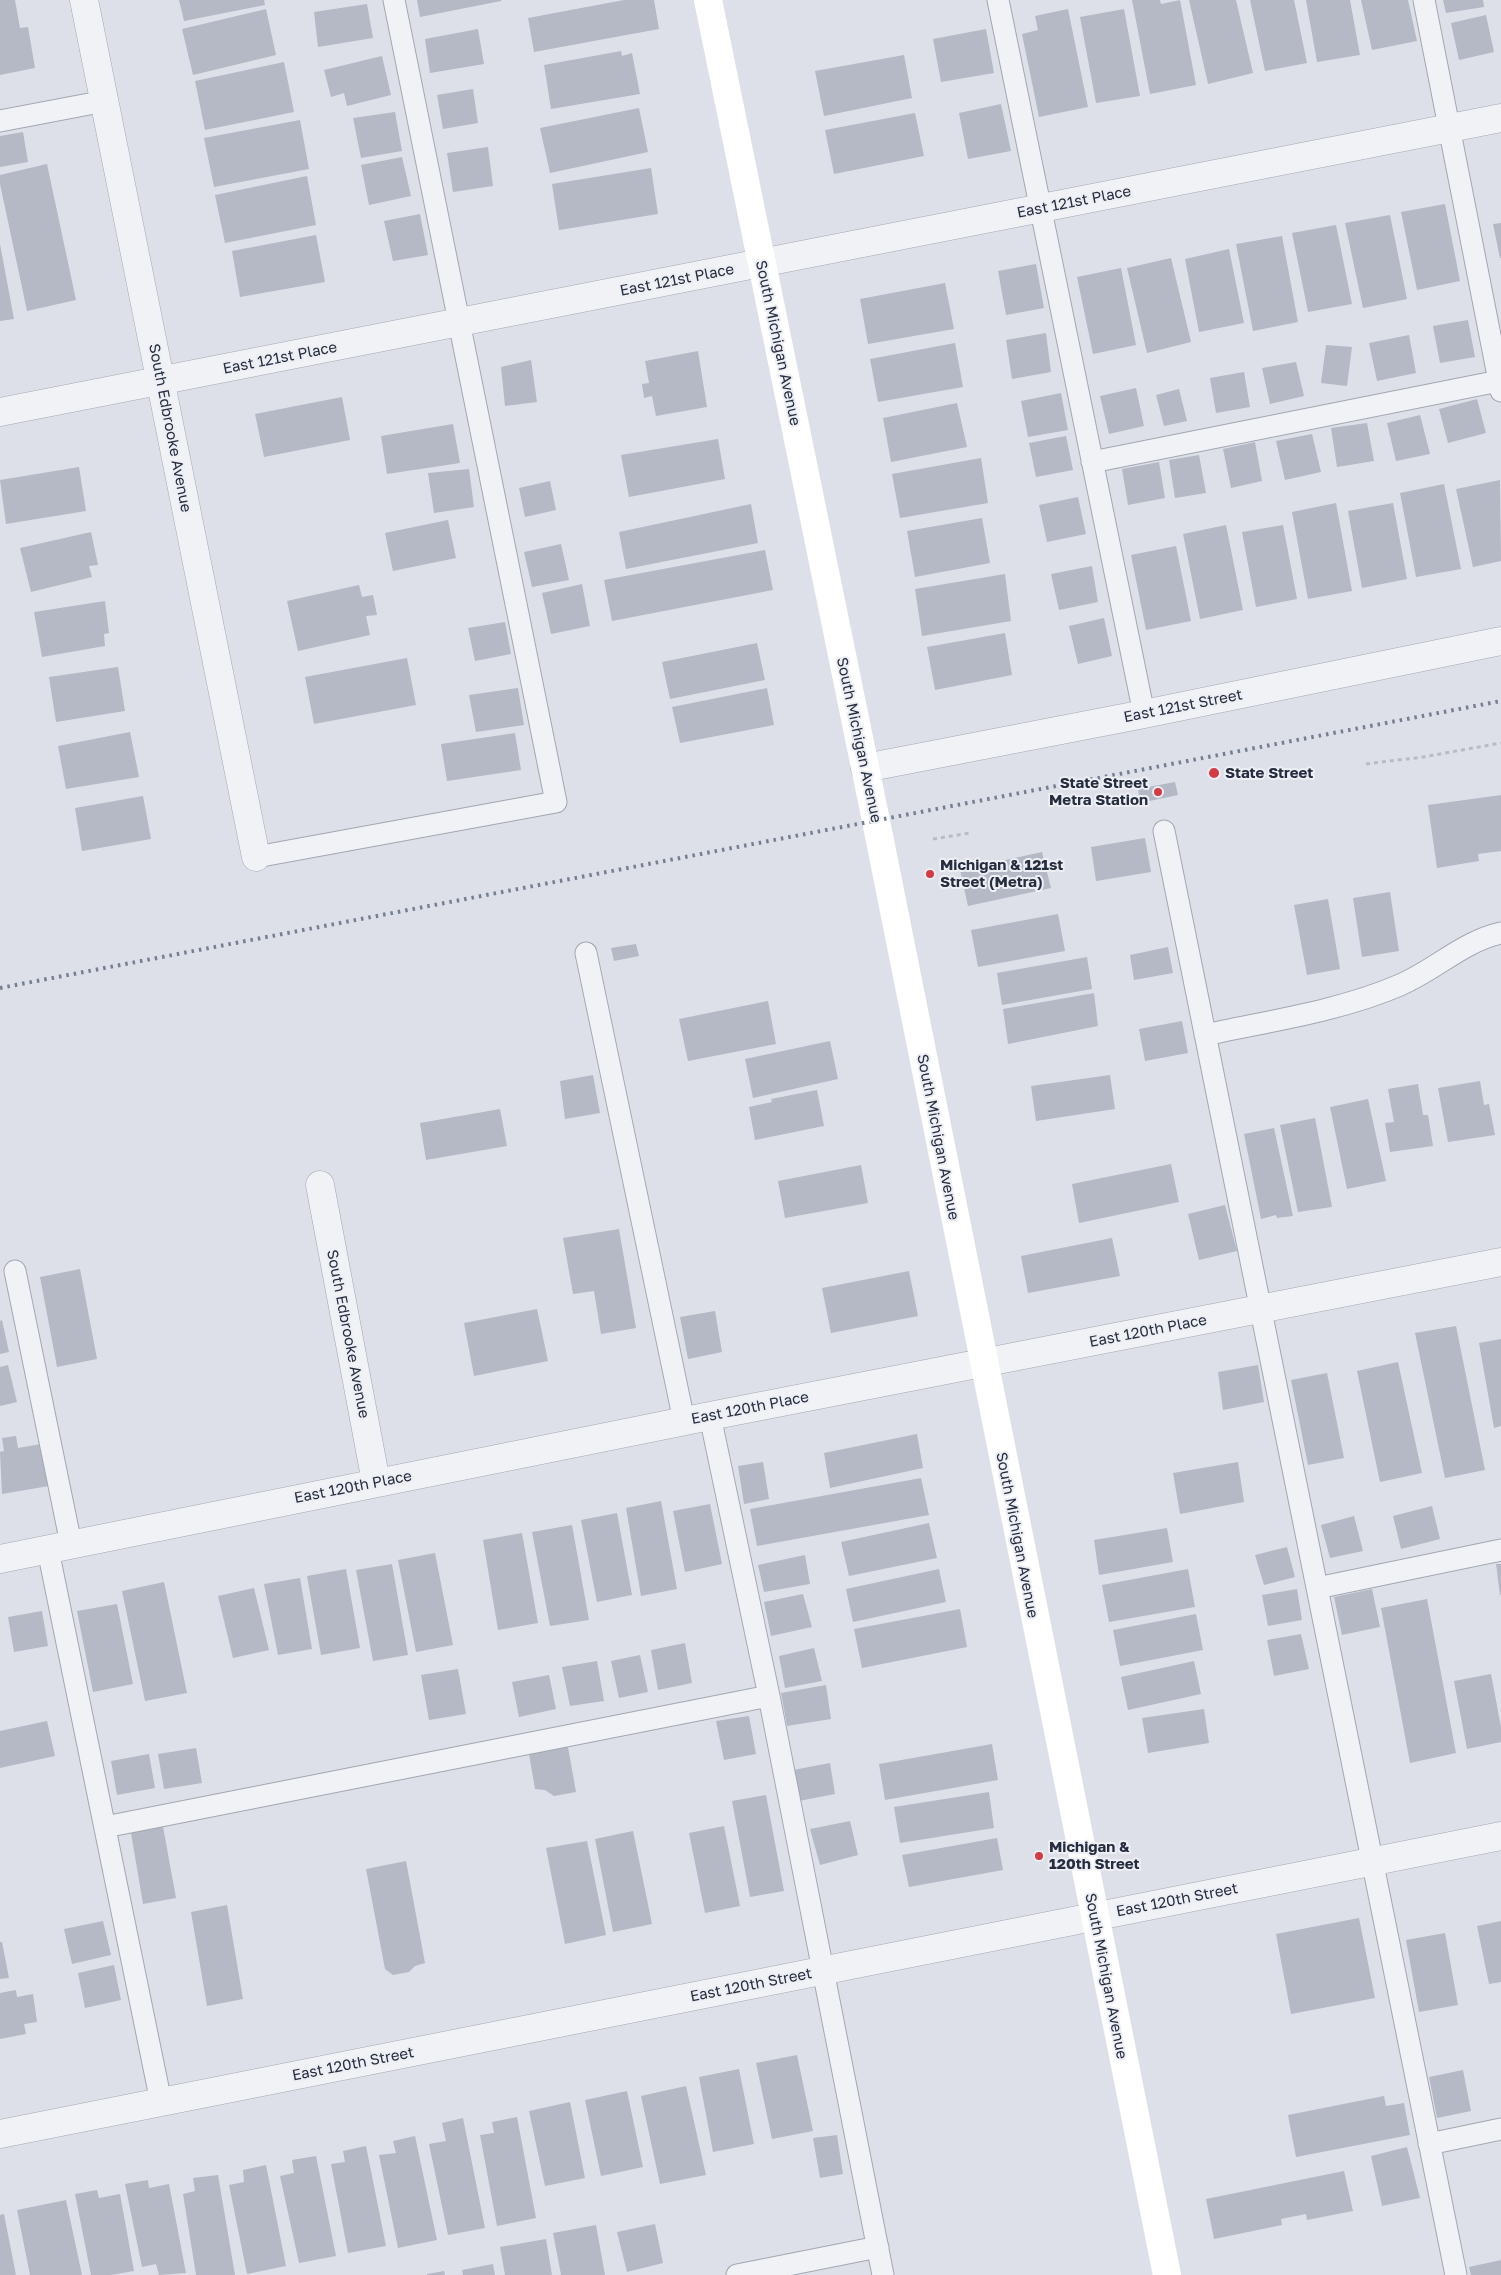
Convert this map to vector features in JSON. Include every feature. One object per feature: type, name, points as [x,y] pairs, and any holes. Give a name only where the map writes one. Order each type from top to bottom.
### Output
[{"type":"main road","name":"South Michigan Avenue","points":[[708,0],[865,768],[1167,2275]]},
{"type":"street","name":"South Edbrooke Avenue","points":[[84,0],[256,857]]},
{"type":"street","name":"East 121st Place","points":[[0,412],[1501,118]]},
{"type":"street","name":"East 121st Street","points":[[865,768],[1144,714],[1501,641]]},
{"type":"street","name":"South Edbrooke Avenue","points":[[320,1185],[376,1482]]},
{"type":"street","name":"East 120th Place","points":[[0,1559],[684,1421],[1501,1262]]},
{"type":"street","name":"East 120th Street","points":[[0,2134],[1501,1836]]},
{"type":"lane","points":[[256,857],[556,802],[394,0]]},
{"type":"lane","points":[[998,0],[1144,714]]},
{"type":"lane","points":[[1092,462],[1500,386],[1424,0]]},
{"type":"lane","points":[[0,121],[105,101]]},
{"type":"lane","points":[[1164,831],[1456,2275]]},
{"type":"lane","points":[[1205,1035],[1358,1001],[1401,984],[1487,936],[1501,933]]},
{"type":"lane","points":[[586,953],[684,1421]]},
{"type":"lane","points":[[15,1271],[105,1827],[161,2102]]},
{"type":"lane","points":[[710,1416],[769,1696],[883,2275]]},
{"type":"lane","points":[[1317,1588],[1501,1550]]},
{"type":"lane","points":[[105,1827],[769,1696]]},
{"type":"lane","points":[[1430,2144],[1501,2130]]},
{"type":"lane","points":[[737,2275],[878,2247]]},
{"type":"path","points":[[1366,764],[1423,757],[1501,743]]},
{"type":"path","points":[[933,839],[970,833]]},
{"type":"building","points":[[0,0],[15,0],[20,28],[28,27],[35,68],[0,75]]},
{"type":"building","points":[[179,0],[264,0],[265,5],[184,21]]},
{"type":"building","points":[[417,0],[501,0],[501,1],[420,17]]},
{"type":"building","points":[[624,0],[654,0],[659,29],[534,52],[528,18]]},
{"type":"building","points":[[1132,0],[1160,0],[1161,4],[1180,0],[1196,85],[1150,94]]},
{"type":"building","points":[[1189,0],[1236,0],[1253,73],[1208,84]]},
{"type":"building","points":[[1250,0],[1294,0],[1307,63],[1265,71]]},
{"type":"building","points":[[1306,0],[1350,0],[1360,55],[1317,62]]},
{"type":"building","points":[[1361,0],[1408,0],[1417,41],[1372,50]]},
{"type":"building","points":[[1443,0],[1483,0],[1484,7],[1446,13]]},
{"type":"building","points":[[367,4],[373,38],[318,47],[314,12]]},
{"type":"building","points":[[266,9],[276,55],[193,75],[182,29]]},
{"type":"building","points":[[1068,9],[1088,107],[1039,117],[1022,34],[1038,30],[1035,16]]},
{"type":"building","points":[[1124,9],[1140,96],[1096,103],[1080,17]]},
{"type":"building","points":[[1486,15],[1494,52],[1459,60],[1451,23]]},
{"type":"building","points":[[478,29],[484,64],[430,73],[425,39]]},
{"type":"building","points":[[986,29],[994,73],[941,82],[933,39]]},
{"type":"building","points":[[621,51],[622,56],[632,53],[640,94],[551,109],[544,65]]},
{"type":"building","points":[[904,55],[912,98],[824,116],[815,71]]},
{"type":"building","points":[[382,56],[391,95],[347,106],[344,93],[331,97],[324,70]]},
{"type":"building","points":[[284,62],[294,112],[205,130],[195,81]]},
{"type":"building","points":[[473,89],[478,123],[443,129],[437,95]]},
{"type":"building","points":[[1001,104],[1011,151],[968,159],[959,113]]},
{"type":"building","points":[[639,108],[648,152],[550,173],[540,128]]},
{"type":"building","points":[[395,112],[402,151],[361,158],[353,118]]},
{"type":"building","points":[[915,113],[924,156],[834,174],[825,130]]},
{"type":"building","points":[[300,120],[309,169],[214,187],[204,138]]},
{"type":"building","points":[[23,132],[28,162],[0,167],[0,136]]},
{"type":"building","points":[[488,147],[493,186],[453,192],[447,153]]},
{"type":"building","points":[[402,157],[411,196],[369,205],[361,165]]},
{"type":"building","points":[[47,164],[76,300],[27,311],[0,184],[0,175]]},
{"type":"building","points":[[651,168],[658,214],[559,230],[552,184]]},
{"type":"building","points":[[307,176],[316,225],[225,243],[215,195]]},
{"type":"building","points":[[1445,204],[1460,281],[1417,290],[1401,212]]},
{"type":"building","points":[[420,214],[428,255],[393,261],[384,221]]},
{"type":"building","points":[[1390,215],[1407,299],[1363,308],[1345,223]]},
{"type":"building","points":[[1501,223],[1501,258],[1500,258],[1493,224]]},
{"type":"building","points":[[1336,225],[1352,304],[1308,312],[1292,233]]},
{"type":"building","points":[[316,235],[325,282],[240,297],[232,251]]},
{"type":"building","points":[[1282,236],[1298,322],[1253,331],[1236,244]]},
{"type":"building","points":[[0,244],[14,319],[0,321]]},
{"type":"building","points":[[1229,249],[1244,323],[1199,332],[1185,259]]},
{"type":"building","points":[[1171,258],[1191,342],[1147,353],[1127,268]]},
{"type":"building","points":[[1036,264],[1044,308],[1006,315],[998,271]]},
{"type":"building","points":[[1121,268],[1136,345],[1093,354],[1077,277]]},
{"type":"building","points":[[945,283],[954,329],[868,344],[860,299]]},
{"type":"building","points":[[1468,320],[1475,357],[1440,363],[1433,326]]},
{"type":"building","points":[[1046,333],[1051,372],[1012,379],[1006,340]]},
{"type":"building","points":[[1409,335],[1416,373],[1377,381],[1369,343]]},
{"type":"building","points":[[955,343],[963,387],[878,402],[870,359]]},
{"type":"building","points":[[1326,345],[1352,347],[1347,386],[1321,383]]},
{"type":"building","points":[[698,351],[707,407],[656,416],[652,396],[644,398],[642,384],[649,383],[645,361]]},
{"type":"building","points":[[531,360],[537,402],[505,406],[501,367]]},
{"type":"building","points":[[1296,362],[1304,396],[1270,404],[1262,368]]},
{"type":"building","points":[[1244,372],[1250,407],[1216,413],[1210,378]]},
{"type":"building","points":[[1136,388],[1144,426],[1109,434],[1100,396]]},
{"type":"building","points":[[1179,389],[1187,421],[1164,426],[1156,395]]},
{"type":"building","points":[[1061,393],[1068,430],[1028,437],[1021,401]]},
{"type":"building","points":[[342,397],[350,440],[264,457],[255,414]]},
{"type":"building","points":[[1477,399],[1486,433],[1448,443],[1439,409]]},
{"type":"building","points":[[957,403],[967,447],[891,462],[883,418]]},
{"type":"building","points":[[1420,415],[1430,454],[1396,461],[1387,423]]},
{"type":"building","points":[[1367,423],[1374,461],[1337,467],[1331,428]]},
{"type":"building","points":[[453,424],[460,463],[387,474],[381,436]]},
{"type":"building","points":[[1312,434],[1321,472],[1285,480],[1276,441]]},
{"type":"building","points":[[1066,436],[1073,470],[1036,477],[1029,443]]},
{"type":"building","points":[[718,439],[725,479],[629,497],[621,455]]},
{"type":"building","points":[[1255,442],[1262,481],[1231,488],[1223,449]]},
{"type":"building","points":[[1199,455],[1206,493],[1175,498],[1169,460]]},
{"type":"building","points":[[981,458],[988,503],[900,518],[892,474]]},
{"type":"building","points":[[1159,462],[1165,498],[1128,505],[1122,469]]},
{"type":"building","points":[[79,467],[86,511],[6,524],[0,480]]},
{"type":"building","points":[[469,469],[474,507],[434,513],[428,473]]},
{"type":"building","points":[[1500,480],[1501,561],[1473,567],[1456,489]]},
{"type":"building","points":[[550,481],[556,510],[525,517],[519,488]]},
{"type":"building","points":[[1444,484],[1461,569],[1416,577],[1400,493]]},
{"type":"building","points":[[1078,497],[1086,534],[1047,542],[1039,505]]},
{"type":"building","points":[[1336,503],[1352,591],[1308,599],[1292,512]]},
{"type":"building","points":[[1393,503],[1407,579],[1362,588],[1348,511]]},
{"type":"building","points":[[751,504],[758,543],[626,569],[619,532]]},
{"type":"building","points":[[982,518],[990,563],[915,577],[907,531]]},
{"type":"building","points":[[448,520],[456,558],[393,571],[385,533]]},
{"type":"building","points":[[1226,525],[1243,610],[1200,619],[1183,534]]},
{"type":"building","points":[[1283,525],[1297,599],[1256,607],[1242,532]]},
{"type":"building","points":[[91,532],[98,565],[89,566],[92,577],[31,592],[20,548]]},
{"type":"building","points":[[561,544],[569,580],[532,587],[524,552]]},
{"type":"building","points":[[1176,546],[1191,621],[1146,630],[1131,555]]},
{"type":"building","points":[[765,550],[773,590],[612,621],[604,580]]},
{"type":"building","points":[[1092,566],[1098,602],[1059,610],[1051,574]]},
{"type":"building","points":[[1005,574],[1011,621],[922,636],[915,589]]},
{"type":"building","points":[[582,584],[590,626],[551,634],[542,593]]},
{"type":"building","points":[[359,585],[362,597],[373,595],[377,615],[366,616],[370,635],[298,651],[287,601]]},
{"type":"building","points":[[105,601],[109,633],[104,634],[105,646],[42,657],[34,612]]},
{"type":"building","points":[[1104,618],[1112,656],[1078,664],[1069,626]]},
{"type":"building","points":[[505,622],[511,654],[475,661],[468,628]]},
{"type":"building","points":[[1005,633],[1012,675],[935,690],[927,647]]},
{"type":"building","points":[[757,643],[765,680],[670,699],[662,662]]},
{"type":"building","points":[[407,658],[416,705],[314,724],[305,677]]},
{"type":"building","points":[[118,667],[125,711],[56,722],[49,677]]},
{"type":"building","points":[[518,688],[524,725],[476,732],[469,695]]},
{"type":"building","points":[[767,688],[774,725],[680,743],[672,707]]},
{"type":"building","points":[[130,732],[139,777],[66,789],[58,746]]},
{"type":"building","points":[[515,733],[521,770],[447,781],[441,744]]},
{"type":"building","name":"State Street Metra Station","points":[[1175,782],[1178,795],[1140,803],[1138,789]]},
{"type":"building","points":[[1501,795],[1501,851],[1478,854],[1479,861],[1437,868],[1428,805]]},
{"type":"building","points":[[143,796],[151,839],[82,851],[75,808]]},
{"type":"building","points":[[1145,838],[1151,872],[1096,881],[1091,847]]},
{"type":"building","points":[[1042,852],[1051,888],[968,906],[960,870]]},
{"type":"building","points":[[1390,892],[1399,951],[1362,957],[1353,898]]},
{"type":"building","points":[[1328,899],[1340,969],[1307,975],[1294,905]]},
{"type":"building","points":[[1058,914],[1065,951],[978,967],[971,930]]},
{"type":"building","points":[[636,944],[639,956],[614,961],[611,948]]},
{"type":"building","points":[[1168,947],[1173,973],[1134,980],[1130,955]]},
{"type":"building","points":[[1087,957],[1092,989],[1002,1005],[997,973]]},
{"type":"building","points":[[1094,993],[1098,1026],[1008,1044],[1003,1009]]},
{"type":"building","points":[[768,1001],[776,1044],[688,1061],[679,1019]]},
{"type":"building","points":[[1182,1021],[1188,1053],[1145,1061],[1139,1029]]},
{"type":"building","points":[[830,1041],[838,1079],[753,1098],[745,1059]]},
{"type":"building","points":[[593,1075],[600,1113],[565,1119],[560,1081]]},
{"type":"building","points":[[1110,1075],[1115,1109],[1036,1121],[1031,1086]]},
{"type":"building","points":[[1480,1081],[1484,1105],[1489,1104],[1495,1135],[1448,1142],[1438,1088]]},
{"type":"building","points":[[1418,1084],[1423,1115],[1428,1115],[1433,1146],[1390,1152],[1385,1123],[1394,1122],[1388,1089]]},
{"type":"building","points":[[817,1090],[824,1126],[755,1140],[749,1107],[772,1102],[771,1099]]},
{"type":"building","points":[[1368,1099],[1386,1181],[1347,1189],[1330,1107]]},
{"type":"building","points":[[500,1109],[507,1146],[426,1160],[420,1123]]},
{"type":"building","points":[[1315,1118],[1332,1207],[1298,1212],[1280,1125]]},
{"type":"building","points":[[1274,1128],[1293,1216],[1277,1218],[1276,1215],[1261,1219],[1244,1134]]},
{"type":"building","points":[[1171,1164],[1179,1202],[1079,1223],[1072,1184]]},
{"type":"building","points":[[861,1165],[868,1203],[785,1218],[778,1181]]},
{"type":"building","points":[[1225,1205],[1237,1251],[1199,1260],[1188,1214]]},
{"type":"building","points":[[619,1229],[636,1328],[601,1334],[594,1291],[573,1294],[563,1238]]},
{"type":"building","points":[[1112,1238],[1120,1276],[1028,1293],[1021,1256]]},
{"type":"building","points":[[80,1269],[97,1359],[57,1367],[40,1277]]},
{"type":"building","points":[[909,1271],[918,1316],[831,1333],[822,1288]]},
{"type":"building","points":[[537,1309],[548,1361],[474,1376],[464,1323]]},
{"type":"building","points":[[715,1311],[722,1352],[688,1359],[680,1317]]},
{"type":"building","points":[[2,1320],[9,1352],[0,1354],[0,1321]]},
{"type":"building","points":[[1456,1326],[1485,1470],[1445,1478],[1415,1333]]},
{"type":"building","points":[[1501,1339],[1501,1426],[1494,1428],[1479,1343]]},
{"type":"building","points":[[1398,1362],[1422,1473],[1380,1482],[1357,1371]]},
{"type":"building","points":[[8,1365],[17,1402],[0,1406],[0,1367]]},
{"type":"building","points":[[1258,1365],[1264,1402],[1223,1410],[1218,1372]]},
{"type":"building","points":[[1327,1373],[1344,1458],[1308,1465],[1291,1380]]},
{"type":"building","points":[[917,1434],[923,1468],[830,1488],[824,1453]]},
{"type":"building","points":[[16,1436],[18,1448],[41,1444],[49,1486],[2,1494],[0,1452],[4,1451],[2,1438]]},
{"type":"building","points":[[763,1462],[769,1499],[744,1504],[738,1466]]},
{"type":"building","points":[[1238,1462],[1244,1502],[1180,1514],[1173,1473]]},
{"type":"building","points":[[921,1478],[929,1515],[757,1546],[750,1509]]},
{"type":"building","points":[[661,1501],[677,1589],[641,1596],[626,1508]]},
{"type":"building","points":[[710,1504],[722,1564],[685,1572],[673,1511]]},
{"type":"building","points":[[1432,1506],[1440,1539],[1401,1549],[1393,1516]]},
{"type":"building","points":[[617,1513],[632,1595],[597,1602],[581,1520]]},
{"type":"building","points":[[1354,1516],[1363,1551],[1330,1558],[1321,1525]]},
{"type":"building","points":[[929,1523],[937,1558],[849,1576],[841,1542]]},
{"type":"building","points":[[572,1525],[589,1620],[550,1626],[532,1532]]},
{"type":"building","points":[[1167,1528],[1173,1562],[1099,1575],[1094,1540]]},
{"type":"building","points":[[522,1533],[538,1623],[498,1630],[483,1540]]},
{"type":"building","points":[[1287,1547],[1295,1577],[1264,1585],[1255,1555]]},
{"type":"building","points":[[435,1553],[453,1645],[416,1652],[398,1560]]},
{"type":"building","points":[[805,1555],[810,1584],[764,1592],[758,1565]]},
{"type":"building","points":[[392,1564],[408,1655],[373,1661],[356,1570]]},
{"type":"building","points":[[1496,1564],[1501,1564],[1501,1595],[1500,1595]]},
{"type":"building","points":[[346,1569],[360,1648],[321,1655],[307,1576]]},
{"type":"building","points":[[939,1569],[946,1602],[853,1622],[846,1589]]},
{"type":"building","points":[[1188,1569],[1195,1607],[1109,1622],[1102,1585]]},
{"type":"building","points":[[300,1578],[312,1649],[278,1655],[264,1584]]},
{"type":"building","points":[[164,1582],[187,1693],[145,1701],[122,1591]]},
{"type":"building","points":[[254,1588],[269,1650],[233,1658],[218,1596]]},
{"type":"building","points":[[1297,1589],[1302,1620],[1268,1626],[1262,1595]]},
{"type":"building","points":[[1372,1589],[1380,1627],[1342,1635],[1334,1597]]},
{"type":"building","points":[[803,1594],[812,1627],[771,1636],[764,1602]]},
{"type":"building","points":[[1427,1599],[1456,1753],[1410,1763],[1381,1608]]},
{"type":"building","points":[[117,1604],[133,1684],[93,1692],[77,1611]]},
{"type":"building","points":[[960,1609],[967,1647],[862,1668],[854,1629]]},
{"type":"building","points":[[42,1611],[48,1646],[14,1652],[8,1617]]},
{"type":"building","points":[[1196,1614],[1203,1650],[1120,1666],[1113,1630]]},
{"type":"building","points":[[1301,1634],[1309,1669],[1274,1676],[1267,1640]]},
{"type":"building","points":[[685,1643],[692,1683],[658,1690],[651,1650]]},
{"type":"building","points":[[814,1648],[822,1681],[785,1688],[779,1656]]},
{"type":"building","points":[[640,1655],[648,1692],[619,1698],[611,1661]]},
{"type":"building","points":[[597,1661],[604,1701],[570,1706],[562,1667]]},
{"type":"building","points":[[1194,1661],[1201,1694],[1128,1710],[1121,1677]]},
{"type":"building","points":[[458,1669],[466,1714],[429,1720],[421,1675]]},
{"type":"building","points":[[1491,1674],[1501,1727],[1501,1742],[1467,1749],[1454,1681]]},
{"type":"building","points":[[549,1675],[556,1709],[519,1717],[512,1682]]},
{"type":"building","points":[[826,1685],[831,1719],[787,1726],[781,1693]]},
{"type":"building","points":[[1204,1709],[1209,1743],[1148,1753],[1142,1718]]},
{"type":"building","points":[[749,1716],[756,1754],[724,1760],[716,1721]]},
{"type":"building","points":[[47,1721],[55,1756],[0,1768],[0,1731]]},
{"type":"building","points":[[992,1744],[998,1780],[885,1800],[879,1764]]},
{"type":"building","points":[[568,1747],[576,1792],[554,1796],[545,1790],[535,1789],[529,1754]]},
{"type":"building","points":[[196,1748],[202,1783],[164,1789],[158,1754]]},
{"type":"building","points":[[149,1754],[155,1788],[117,1795],[111,1761]]},
{"type":"building","points":[[830,1763],[835,1794],[799,1801],[793,1770]]},
{"type":"building","points":[[989,1792],[994,1828],[900,1843],[894,1807]]},
{"type":"building","points":[[766,1795],[784,1891],[750,1897],[732,1801]]},
{"type":"building","points":[[162,1821],[176,1898],[143,1904],[130,1827]]},
{"type":"building","points":[[850,1821],[858,1855],[820,1865],[810,1829]]},
{"type":"building","points":[[724,1826],[740,1906],[705,1913],[689,1833]]},
{"type":"building","points":[[633,1831],[652,1924],[613,1932],[595,1839]]},
{"type":"building","points":[[997,1838],[1003,1870],[909,1887],[902,1855]]},
{"type":"building","points":[[587,1841],[606,1935],[565,1944],[546,1848]]},
{"type":"building","points":[[406,1861],[425,1963],[415,1966],[409,1972],[393,1975],[385,1969],[366,1869]]},
{"type":"building","points":[[227,1905],[243,1999],[207,2006],[191,1912]]},
{"type":"building","points":[[1359,1918],[1375,1998],[1291,2014],[1276,1934]]},
{"type":"building","points":[[103,1921],[111,1955],[72,1964],[64,1929]]},
{"type":"building","points":[[1501,1921],[1501,1982],[1489,1984],[1477,1926]]},
{"type":"building","points":[[1445,1933],[1458,2005],[1419,2012],[1406,1940]]},
{"type":"building","points":[[0,1942],[2,1942],[9,1978],[0,1979]]},
{"type":"building","points":[[114,1965],[121,2000],[85,2008],[78,1973]]},
{"type":"building","points":[[16,1990],[17,1997],[33,1994],[37,2022],[24,2024],[26,2034],[0,2039],[0,1993]]},
{"type":"building","points":[[797,2055],[813,2131],[772,2139],[756,2063]]},
{"type":"building","points":[[739,2069],[754,2144],[713,2152],[699,2077]]},
{"type":"building","points":[[1463,2070],[1471,2111],[1437,2118],[1429,2077]]},
{"type":"building","points":[[686,2086],[706,2175],[660,2184],[641,2096]]},
{"type":"building","points":[[627,2091],[643,2167],[601,2176],[585,2100]]},
{"type":"building","points":[[1384,2096],[1386,2106],[1404,2103],[1410,2135],[1296,2157],[1288,2115]]},
{"type":"building","points":[[570,2102],[585,2178],[545,2186],[529,2111]]},
{"type":"building","points":[[517,2117],[536,2218],[497,2226],[480,2135],[494,2133],[492,2122]]},
{"type":"building","points":[[463,2118],[485,2228],[448,2235],[429,2144],[446,2141],[442,2123]]},
{"type":"building","points":[[837,2135],[843,2174],[820,2178],[813,2138]]},
{"type":"building","points":[[415,2136],[437,2240],[398,2248],[379,2155],[396,2153],[393,2141]]},
{"type":"building","points":[[366,2146],[386,2246],[348,2253],[331,2164],[345,2162],[343,2151]]},
{"type":"building","points":[[1407,2147],[1420,2198],[1382,2206],[1371,2156]]},
{"type":"building","points":[[316,2156],[336,2256],[299,2263],[280,2176],[294,2173],[292,2160]]},
{"type":"building","points":[[266,2165],[286,2266],[247,2274],[229,2185],[244,2182],[243,2170]]},
{"type":"building","points":[[1344,2171],[1353,2211],[1307,2220],[1306,2214],[1281,2219],[1282,2225],[1214,2239],[1206,2199]]},
{"type":"building","points":[[218,2175],[235,2275],[196,2275],[183,2194],[195,2191],[193,2178]]},
{"type":"building","points":[[148,2180],[149,2188],[169,2184],[186,2273],[159,2275],[156,2264],[142,2267],[125,2184]]},
{"type":"building","points":[[97,2190],[99,2198],[120,2194],[134,2271],[111,2275],[91,2275],[75,2194]]},
{"type":"building","points":[[66,2200],[82,2275],[30,2275],[17,2210]]},
{"type":"building","points":[[4,2214],[16,2275],[0,2275],[0,2215]]},
{"type":"building","points":[[655,2224],[663,2263],[627,2272],[617,2232]]},
{"type":"building","points":[[596,2225],[605,2275],[561,2275],[553,2233]]},
{"type":"building","points":[[546,2239],[552,2275],[505,2275],[500,2247]]},
{"type":"building","points":[[1501,2260],[1501,2275],[1471,2275],[1469,2267]]},
{"type":"building","points":[[493,2264],[495,2275],[463,2275],[462,2270]]},
{"type":"building","points":[[444,2271],[445,2275],[427,2275],[427,2274]]},
{"type":"railway","points":[[0,988],[1501,701]]},
{"type":"place","name":"State Street","points":[[1214,773]]},
{"type":"place","name":"State Street Metra Station","points":[[1158,792]]},
{"type":"place","name":"Michigan & 121st Street (Metra)","points":[[930,874]]},
{"type":"place","name":"Michigan & 120th Street","points":[[1039,1856]]}]
